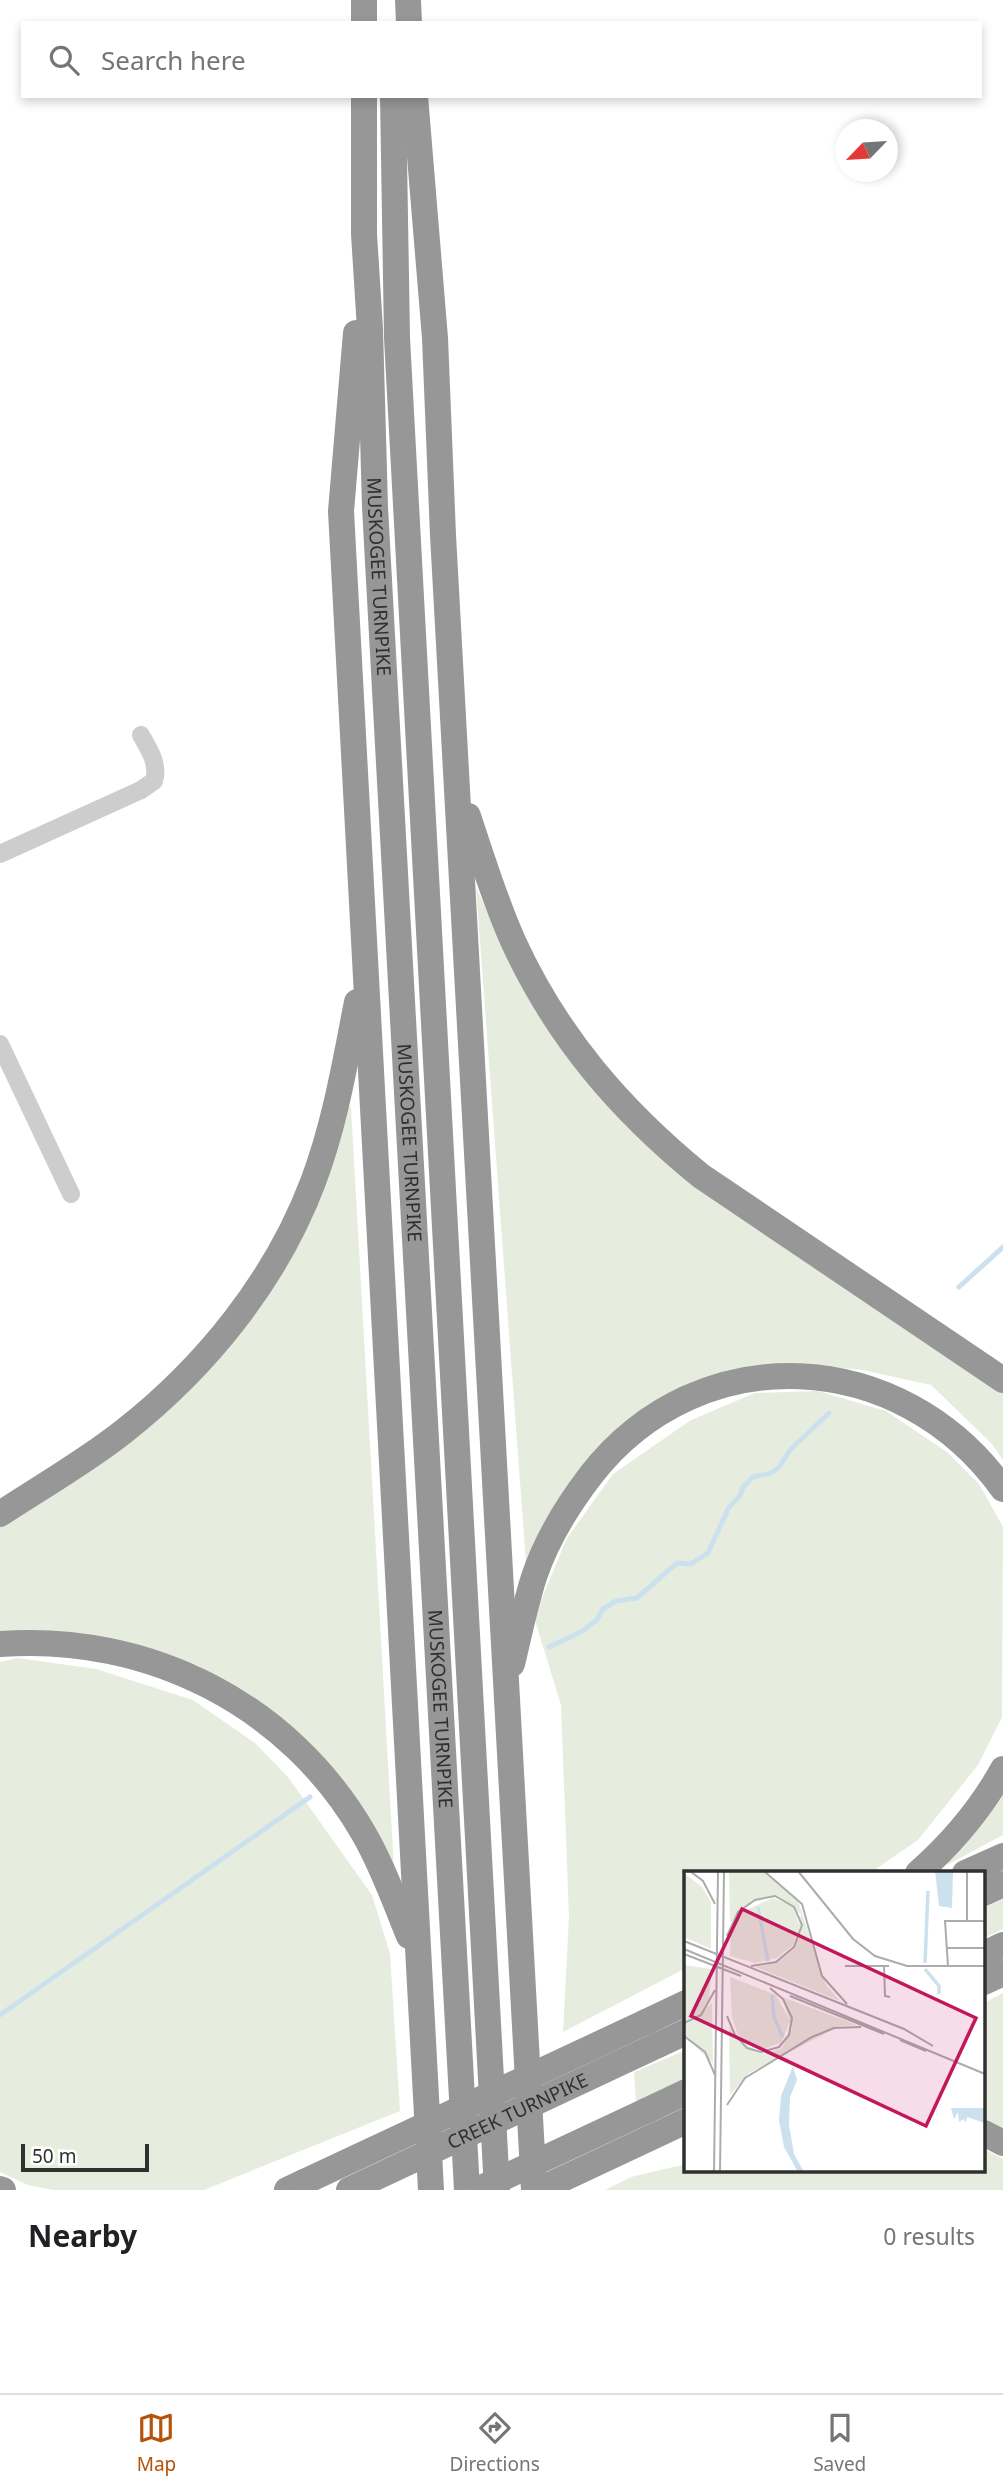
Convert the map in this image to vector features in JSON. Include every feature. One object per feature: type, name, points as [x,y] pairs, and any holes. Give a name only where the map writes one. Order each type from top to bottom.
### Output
[{"type":"highway","points":[[364,0],[364,21]]},
{"type":"highway","points":[[393,0],[393,21]]},
{"type":"highway","points":[[408,0],[409,21]]},
{"type":"highway","name":"MUSKOGEE TURNPIKE","points":[[364,98],[365,234],[376,535],[467,2190]]},
{"type":"highway","name":"MUSKOGEE TURNPIKE","points":[[393,98],[397,338],[497,2190]]},
{"type":"highway","points":[[415,98],[435,338],[443,535],[505,1690],[537,2190],[652,2122],[684,2094]]},
{"type":"highway","points":[[365,234],[341,511],[431,2190]]},
{"type":"highway","points":[[458,788],[499,906],[528,970],[561,1028],[617,1100],[701,1176],[1003,1380]]},
{"type":"highway","points":[[0,1514],[99,1450],[150,1410],[223,1334],[257,1289],[291,1232],[314,1180],[336,1106],[365,966]]},
{"type":"highway","points":[[505,1690],[534,1577],[545,1550],[575,1498],[605,1459],[636,1429],[702,1392],[766,1376],[818,1377],[864,1387],[904,1403],[941,1424],[974,1454],[1003,1489]]},
{"type":"highway","points":[[0,1644],[42,1642],[79,1645],[127,1654],[178,1670],[250,1709],[319,1770],[351,1813],[380,1865],[418,1957]]},
{"type":"highway","points":[[920,1871],[971,1818],[1003,1769]]},
{"type":"highway","points":[[969,1871],[1003,1856]]},
{"type":"highway","points":[[986,1893],[1003,1884]]},
{"type":"highway","points":[[986,1953],[1003,1945]]},
{"type":"highway","points":[[986,1981],[1003,1973]]},
{"type":"highway","points":[[295,2186],[652,2034],[684,2005]]},
{"type":"highway","name":"CREEK TURNPIKE","points":[[349,2190],[652,2034],[684,2032]]},
{"type":"highway","points":[[477,2190],[652,2122],[684,2121]]},
{"type":"highway","points":[[986,2134],[1003,2143]]},
{"type":"street","points":[[0,854],[141,790],[155,781],[157,773],[153,757],[141,735]]},
{"type":"street","points":[[0,1044],[6,1069],[71,1194]]},
{"type":"green space","points":[[476,887],[499,938],[587,1080],[1003,1389],[1003,1460],[992,1444],[931,1385],[862,1370],[794,1363],[743,1371],[670,1397],[526,1563]]},
{"type":"green space","points":[[345,1107],[351,1107],[394,1870],[277,1716],[199,1666],[106,1639],[0,1635],[0,1524],[238,1328]]},
{"type":"green space","points":[[818,1391],[886,1411],[947,1452],[979,1484],[1003,1527],[1002,1717],[978,1765],[918,1840],[873,1871],[684,1871],[684,1969],[563,2032],[569,1917],[561,1705],[534,1617],[567,1538],[613,1474],[691,1420],[755,1393]]},
{"type":"green space","points":[[18,1658],[96,1669],[193,1700],[255,1743],[288,1777],[372,1895],[390,1954],[400,2111],[204,2190],[53,2190],[28,2185],[0,2172],[0,1662]]},
{"type":"green space","points":[[1003,1790],[1003,1835],[947,1865],[944,1860]]},
{"type":"green space","points":[[1003,1899],[1003,1929],[986,1937],[986,1907]]},
{"type":"green space","points":[[1003,1993],[1003,2133],[986,2123],[986,2002]]},
{"type":"green space","points":[[684,2051],[684,2080],[636,2102],[634,2072]]},
{"type":"green space","points":[[986,2150],[1003,2159],[1003,2190],[605,2190],[631,2177],[684,2164],[684,2172],[986,2172]]},
{"type":"waterway","points":[[959,1287],[1003,1247]]},
{"type":"waterway","points":[[549,1647],[581,1632],[597,1620],[603,1609],[616,1601],[637,1598],[677,1563],[691,1564],[708,1553],[729,1507],[740,1496],[743,1487],[753,1477],[771,1473],[779,1467],[790,1450],[829,1413]]},
{"type":"waterway","points":[[0,2015],[310,1797]]}]
